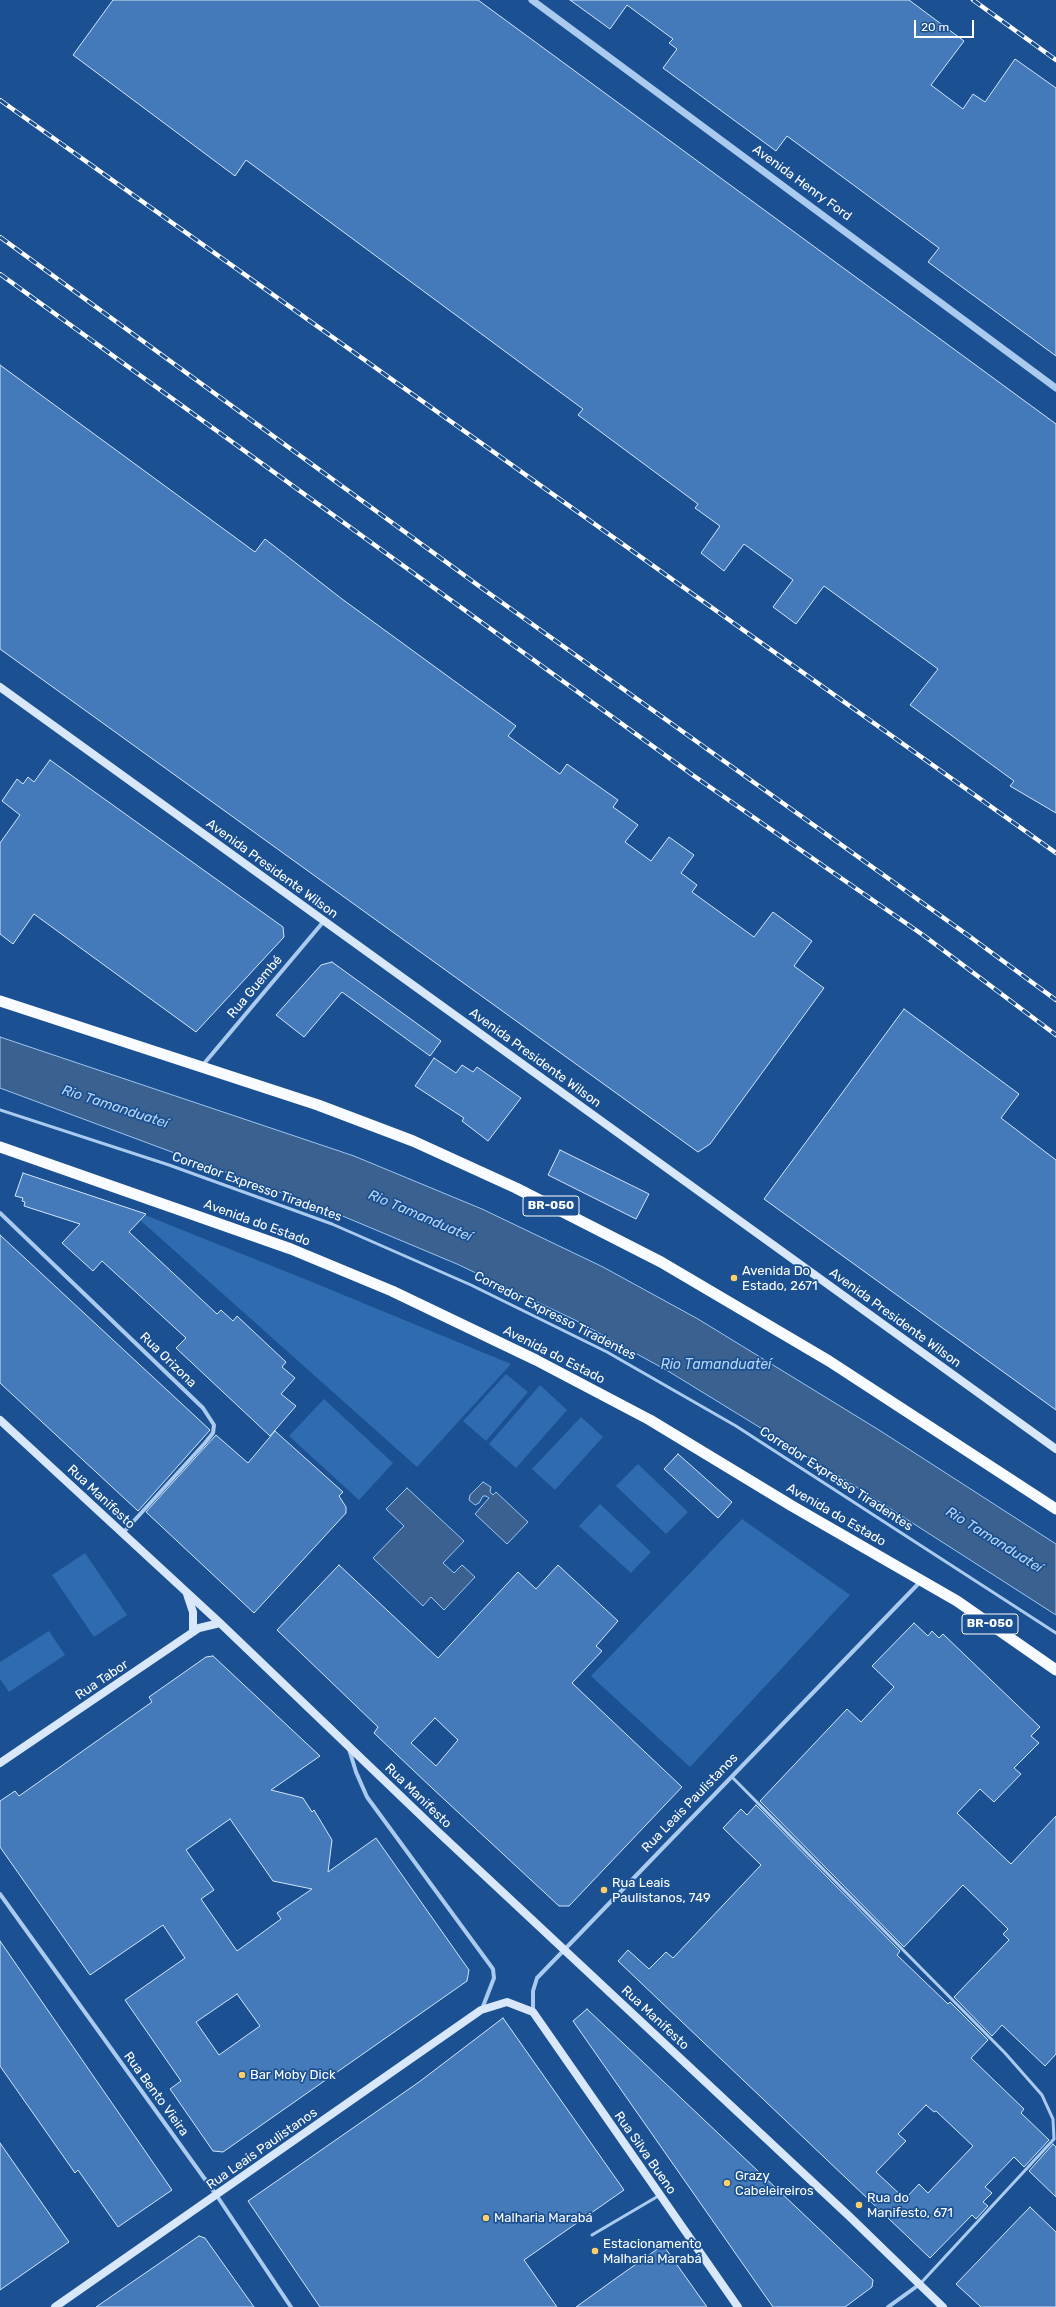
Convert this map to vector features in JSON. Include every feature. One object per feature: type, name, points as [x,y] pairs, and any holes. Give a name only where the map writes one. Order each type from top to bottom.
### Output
[{"type":"highway","name":"BR-050","points":[[0,1000],[318,1104],[413,1141],[516,1188],[654,1259],[829,1360],[1056,1509]]},
{"type":"highway","name":"Avenida do Estado","points":[[0,1147],[291,1249],[392,1291],[556,1370],[650,1420],[792,1506],[957,1601],[1056,1670]]},
{"type":"main road","name":"Avenida Presidente Wilson","points":[[0,687],[1056,1449]]},
{"type":"main road","name":"Rua Manifesto","points":[[0,1420],[220,1623],[348,1747],[850,2216],[943,2307]]},
{"type":"main road","name":"Rua Manifesto","points":[[186,1592],[193,1612],[193,1632]]},
{"type":"main road","name":"Rua Tabor","points":[[0,1763],[193,1632],[206,1625],[220,1623]]},
{"type":"main road","name":"Rua Leais Paulistanos","points":[[55,2307],[217,2196],[481,2010],[507,2002],[533,2012]]},
{"type":"main road","name":"Rua Silva Bueno","points":[[533,2012],[738,2307]]},
{"type":"street","name":"Avenida Henry Ford","points":[[532,0],[1056,388]]},
{"type":"street","name":"Rua Guembé","points":[[202,1066],[324,921]]},
{"type":"street","name":"Rua Orizona","points":[[0,1213],[203,1408],[214,1425],[213,1433],[205,1444],[122,1534]]},
{"type":"street","name":"Rua Leais Paulistanos","points":[[533,2012],[533,1991],[537,1978],[566,1951],[922,1581]]},
{"type":"street","name":"Rua Manifesto","points":[[348,1747],[356,1772],[367,1797],[493,1969],[494,1978],[481,2010]]},
{"type":"street","name":"Rua Bento Vieira","points":[[0,1894],[217,2196],[292,2307]]},
{"type":"street","points":[[888,2307],[920,2284]]},
{"type":"lane","name":"Corredor Expresso Tiradentes","points":[[0,1110],[176,1168],[332,1224],[471,1284],[607,1352],[736,1426],[1056,1633]]},
{"type":"lane","points":[[732,1777],[1005,2053],[1042,2095],[1053,2119],[1054,2139],[920,2284]]},
{"type":"lane","points":[[592,2235],[660,2195]]},
{"type":"shaded area","points":[[145,1215],[511,1364],[417,1467],[140,1220]]},
{"type":"shaded area","points":[[506,1374],[528,1392],[486,1441],[463,1421]]},
{"type":"shaded area","points":[[540,1385],[567,1410],[516,1468],[489,1444]]},
{"type":"shaded area","points":[[324,1399],[393,1463],[359,1500],[289,1436]]},
{"type":"shaded area","points":[[581,1417],[603,1437],[555,1490],[532,1469]]},
{"type":"shaded area","points":[[638,1464],[688,1512],[666,1534],[616,1486]]},
{"type":"shaded area","points":[[600,1504],[651,1552],[631,1573],[579,1526]]},
{"type":"shaded area","points":[[742,1519],[850,1595],[690,1767],[591,1676]]},
{"type":"shaded area","points":[[85,1553],[127,1615],[94,1637],[52,1575]]},
{"type":"shaded area","points":[[49,1631],[65,1655],[9,1692],[0,1679],[0,1662]]},
{"type":"water","name":"Rio Tamanduateí","points":[[0,1037],[354,1156],[482,1209],[603,1267],[698,1319],[879,1430],[1056,1544],[1056,1615],[847,1481],[668,1371],[575,1320],[457,1264],[333,1212],[0,1088]]},
{"type":"water","points":[[483,1482],[491,1487],[490,1492],[493,1495],[496,1492],[528,1522],[507,1544],[475,1514],[489,1498],[483,1496],[479,1503],[475,1505],[469,1500],[470,1495]]},
{"type":"water","points":[[407,1488],[464,1541],[443,1563],[454,1573],[462,1565],[475,1577],[444,1610],[431,1597],[423,1606],[373,1558],[404,1526],[386,1509]]},
{"type":"building","points":[[113,0],[478,0],[1056,424],[1056,813],[1010,786],[1014,781],[910,705],[938,669],[824,586],[796,624],[773,607],[793,580],[744,544],[724,571],[701,553],[720,526],[695,508],[698,504],[578,415],[583,409],[246,160],[235,176],[73,55]]},
{"type":"building","points":[[570,0],[909,0],[964,41],[931,85],[963,109],[973,94],[985,102],[1015,59],[1056,88],[1056,356],[928,262],[939,248],[787,136],[776,151],[663,68],[677,49],[669,43],[673,39],[627,5],[610,29]]},
{"type":"building","points":[[0,365],[255,552],[265,539],[342,599],[516,726],[508,736],[560,774],[567,764],[618,800],[613,807],[638,825],[625,842],[651,861],[669,837],[694,855],[681,873],[697,885],[692,892],[754,937],[773,912],[812,941],[794,966],[824,988],[710,1144],[698,1152],[0,649]]},
{"type":"building","points":[[50,760],[283,927],[284,937],[196,1032],[34,914],[13,944],[0,934],[0,843],[20,815],[2,801],[17,779],[23,784],[28,777],[34,782]]},
{"type":"building","points":[[332,962],[441,1041],[430,1056],[342,992],[304,1037],[276,1015],[321,965]]},
{"type":"building","points":[[904,1009],[1019,1094],[1001,1118],[1056,1160],[1056,1410],[764,1199]]},
{"type":"building","points":[[434,1058],[456,1073],[462,1065],[473,1072],[477,1067],[521,1098],[488,1141],[462,1121],[464,1118],[415,1086]]},
{"type":"building","points":[[560,1150],[649,1194],[636,1219],[548,1175]]},
{"type":"building","points":[[23,1173],[146,1214],[129,1232],[217,1314],[221,1310],[233,1321],[237,1316],[286,1362],[282,1367],[295,1378],[281,1394],[296,1406],[270,1436],[176,1348],[186,1338],[102,1261],[93,1271],[62,1243],[80,1224],[24,1206],[25,1202],[22,1201],[23,1198],[15,1196]]},
{"type":"building","points":[[0,1235],[210,1430],[138,1511],[0,1383]]},
{"type":"building","points":[[275,1431],[343,1492],[339,1496],[346,1507],[346,1513],[254,1613],[146,1512],[216,1435],[248,1463]]},
{"type":"building","points":[[678,1454],[732,1502],[718,1518],[664,1469]]},
{"type":"building","points":[[339,1565],[438,1658],[518,1572],[536,1589],[558,1565],[618,1621],[596,1646],[602,1651],[572,1683],[682,1787],[569,1906],[559,1906],[374,1733],[378,1727],[277,1630]],"holes":[[[435,1718],[458,1740],[436,1766],[411,1743]]]},
{"type":"building","points":[[914,1623],[928,1636],[932,1631],[939,1638],[943,1634],[1040,1727],[1031,1736],[1039,1743],[1014,1768],[1021,1774],[994,1802],[980,1789],[957,1813],[1011,1864],[1056,1816],[1056,2054],[1045,2066],[1002,2025],[992,2036],[954,1997],[1009,1940],[1003,1934],[1008,1929],[963,1885],[904,1947],[760,1801],[847,1709],[861,1722],[894,1687],[872,1666]]},
{"type":"building","points":[[213,1656],[320,1756],[271,1790],[303,1798],[312,1812],[314,1810],[332,1840],[328,1872],[376,1838],[469,1970],[467,1981],[223,2152],[213,2151],[170,2089],[181,2081],[125,2000],[185,1958],[163,1925],[90,1975],[0,1847],[0,1801],[15,1791],[19,1796],[152,1702],[149,1697],[206,1657]],"holes":[[[230,1819],[273,1881],[312,1889],[277,1913],[281,1919],[237,1951],[201,1899],[214,1890],[186,1850]],[[237,1994],[260,2026],[219,2055],[196,2022]]]},
{"type":"building","points":[[756,1805],[900,1951],[897,1955],[948,2004],[950,2002],[988,2040],[971,2058],[1024,2109],[1021,2113],[1049,2140],[1024,2167],[1014,2157],[985,2187],[992,2193],[983,2202],[988,2206],[976,2219],[972,2215],[930,2258],[618,1961],[628,1950],[649,1969],[666,1952],[673,1958],[761,1865],[723,1828],[741,1809],[747,1815]],"holes":[[[926,2105],[934,2112],[936,2111],[973,2146],[928,2193],[919,2184],[905,2199],[876,2172],[906,2141],[898,2134]]]},
{"type":"building","points":[[0,1941],[172,2190],[118,2227],[78,2170],[75,2173],[0,2066]]},
{"type":"building","points":[[587,2009],[873,2280],[872,2287],[845,2307],[773,2307],[573,2021]]},
{"type":"building","points":[[503,2018],[624,2190],[524,2260],[557,2307],[320,2307],[248,2201],[419,2082]]},
{"type":"building","points":[[0,2143],[69,2242],[0,2290]]},
{"type":"building","points":[[1053,2144],[1056,2147],[1056,2197],[1029,2171]]},
{"type":"building","points":[[1030,2207],[1056,2232],[1056,2307],[981,2307],[956,2284]]},
{"type":"building","points":[[199,2236],[205,2238],[254,2307],[96,2307]]},
{"type":"building","points":[[663,2245],[707,2307],[576,2307],[615,2279]]},
{"type":"railway","points":[[973,0],[1056,60]]},
{"type":"railway","points":[[0,100],[1056,853]]},
{"type":"railway","points":[[0,237],[490,594],[969,936],[1056,1000]]},
{"type":"railway","points":[[0,274],[694,776],[923,935],[1056,1035]]},
{"type":"place","name":"Avenida Do Estado, 2671","points":[[734,1278]]},
{"type":"place","name":"Rua Leais Paulistanos, 749","points":[[604,1890]]},
{"type":"place","name":"Bar Moby Dick","points":[[242,2075]]},
{"type":"place","name":"Grazy Cabeleireiros","points":[[727,2183]]},
{"type":"place","name":"Rua do Manifesto, 671","points":[[859,2205]]},
{"type":"place","name":"Malharia Marabá","points":[[486,2218]]},
{"type":"place","name":"Estacionamento Malharia Marabá","points":[[595,2251]]}]
